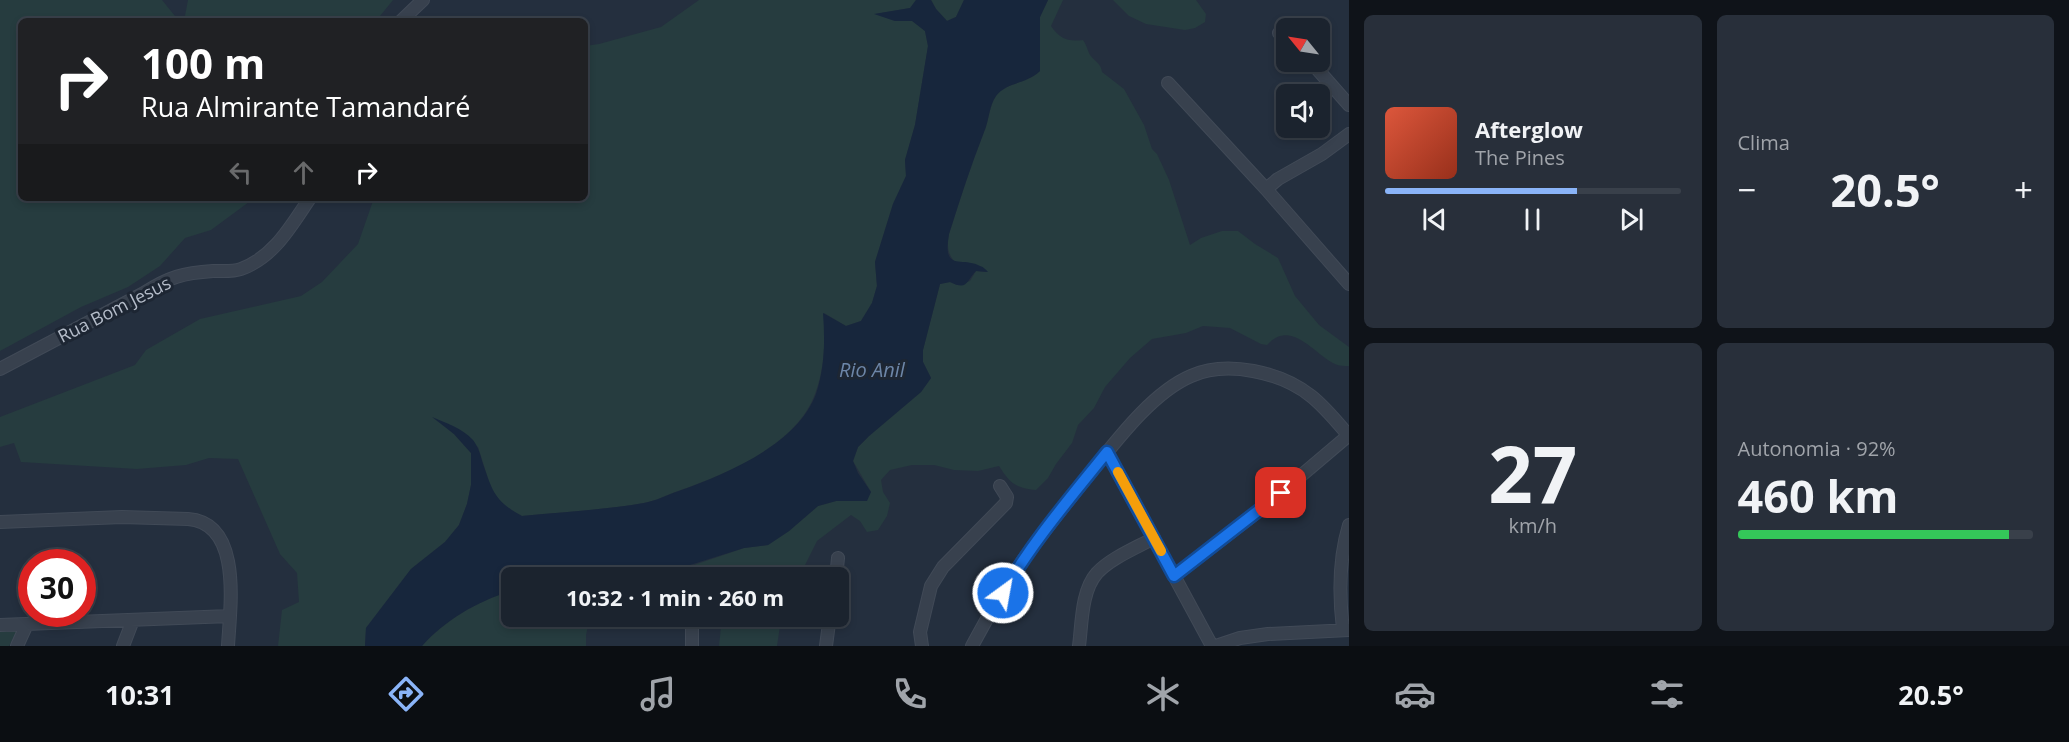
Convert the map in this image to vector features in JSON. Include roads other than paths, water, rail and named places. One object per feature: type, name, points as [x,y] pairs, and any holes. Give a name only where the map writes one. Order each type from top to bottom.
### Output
[{"type":"street","points":[[404,18],[423,0]]},
{"type":"street","points":[[1320,72],[1349,105]]},
{"type":"street","points":[[1168,83],[1266,189],[1349,284]]},
{"type":"street","points":[[1266,189],[1349,134]]},
{"type":"street","name":"Rua Bom Jesus","points":[[0,369],[144,293],[164,279],[191,272],[239,270],[258,260],[274,249],[308,201]]},
{"type":"street","points":[[972,646],[1013,575],[1059,513],[1139,415],[1170,389],[1191,376],[1215,370],[1245,369],[1270,374],[1311,396],[1349,435],[1264,507],[1174,576]]},
{"type":"street","points":[[1107,452],[1214,646],[1240,638],[1268,634],[1346,630],[1341,610],[1341,581],[1349,525]]},
{"type":"street","points":[[922,646],[920,632],[931,586],[943,567],[1005,503],[1007,497],[1000,486]]},
{"type":"street","points":[[0,522],[122,517],[199,519],[213,529],[225,547],[230,568],[228,646]]},
{"type":"street","points":[[1079,646],[1086,599],[1093,579],[1105,566],[1154,538]]},
{"type":"street","points":[[837,567],[838,558]]},
{"type":"street","points":[[96,621],[230,616]]},
{"type":"street","points":[[123,646],[133,620]]},
{"type":"street","points":[[0,625],[18,624]]},
{"type":"street","points":[[17,646],[26,627]]},
{"type":"street","points":[[692,627],[692,646]]},
{"type":"street","points":[[826,646],[829,627]]},
{"type":"water","name":"Rio Anil","points":[[916,0],[931,0],[947,21],[956,17],[964,0],[1048,0],[1040,17],[1040,71],[1005,88],[996,96],[990,108],[986,128],[949,234],[948,254],[951,259],[973,263],[988,272],[976,271],[964,285],[950,282],[940,284],[923,350],[923,362],[931,378],[921,392],[858,447],[853,461],[871,492],[867,501],[836,501],[818,506],[789,531],[768,545],[744,548],[683,567],[501,567],[501,595],[463,612],[422,646],[365,646],[366,628],[411,569],[445,542],[459,525],[467,504],[471,485],[471,453],[454,434],[432,417],[459,429],[473,440],[495,494],[505,505],[522,516],[653,501],[718,476],[758,455],[777,443],[807,412],[816,394],[821,374],[824,354],[823,313],[846,326],[861,321],[872,303],[877,286],[875,262],[893,204],[906,176],[905,160],[915,125],[928,46],[925,31],[912,21],[895,21],[874,14],[910,8]]}]
